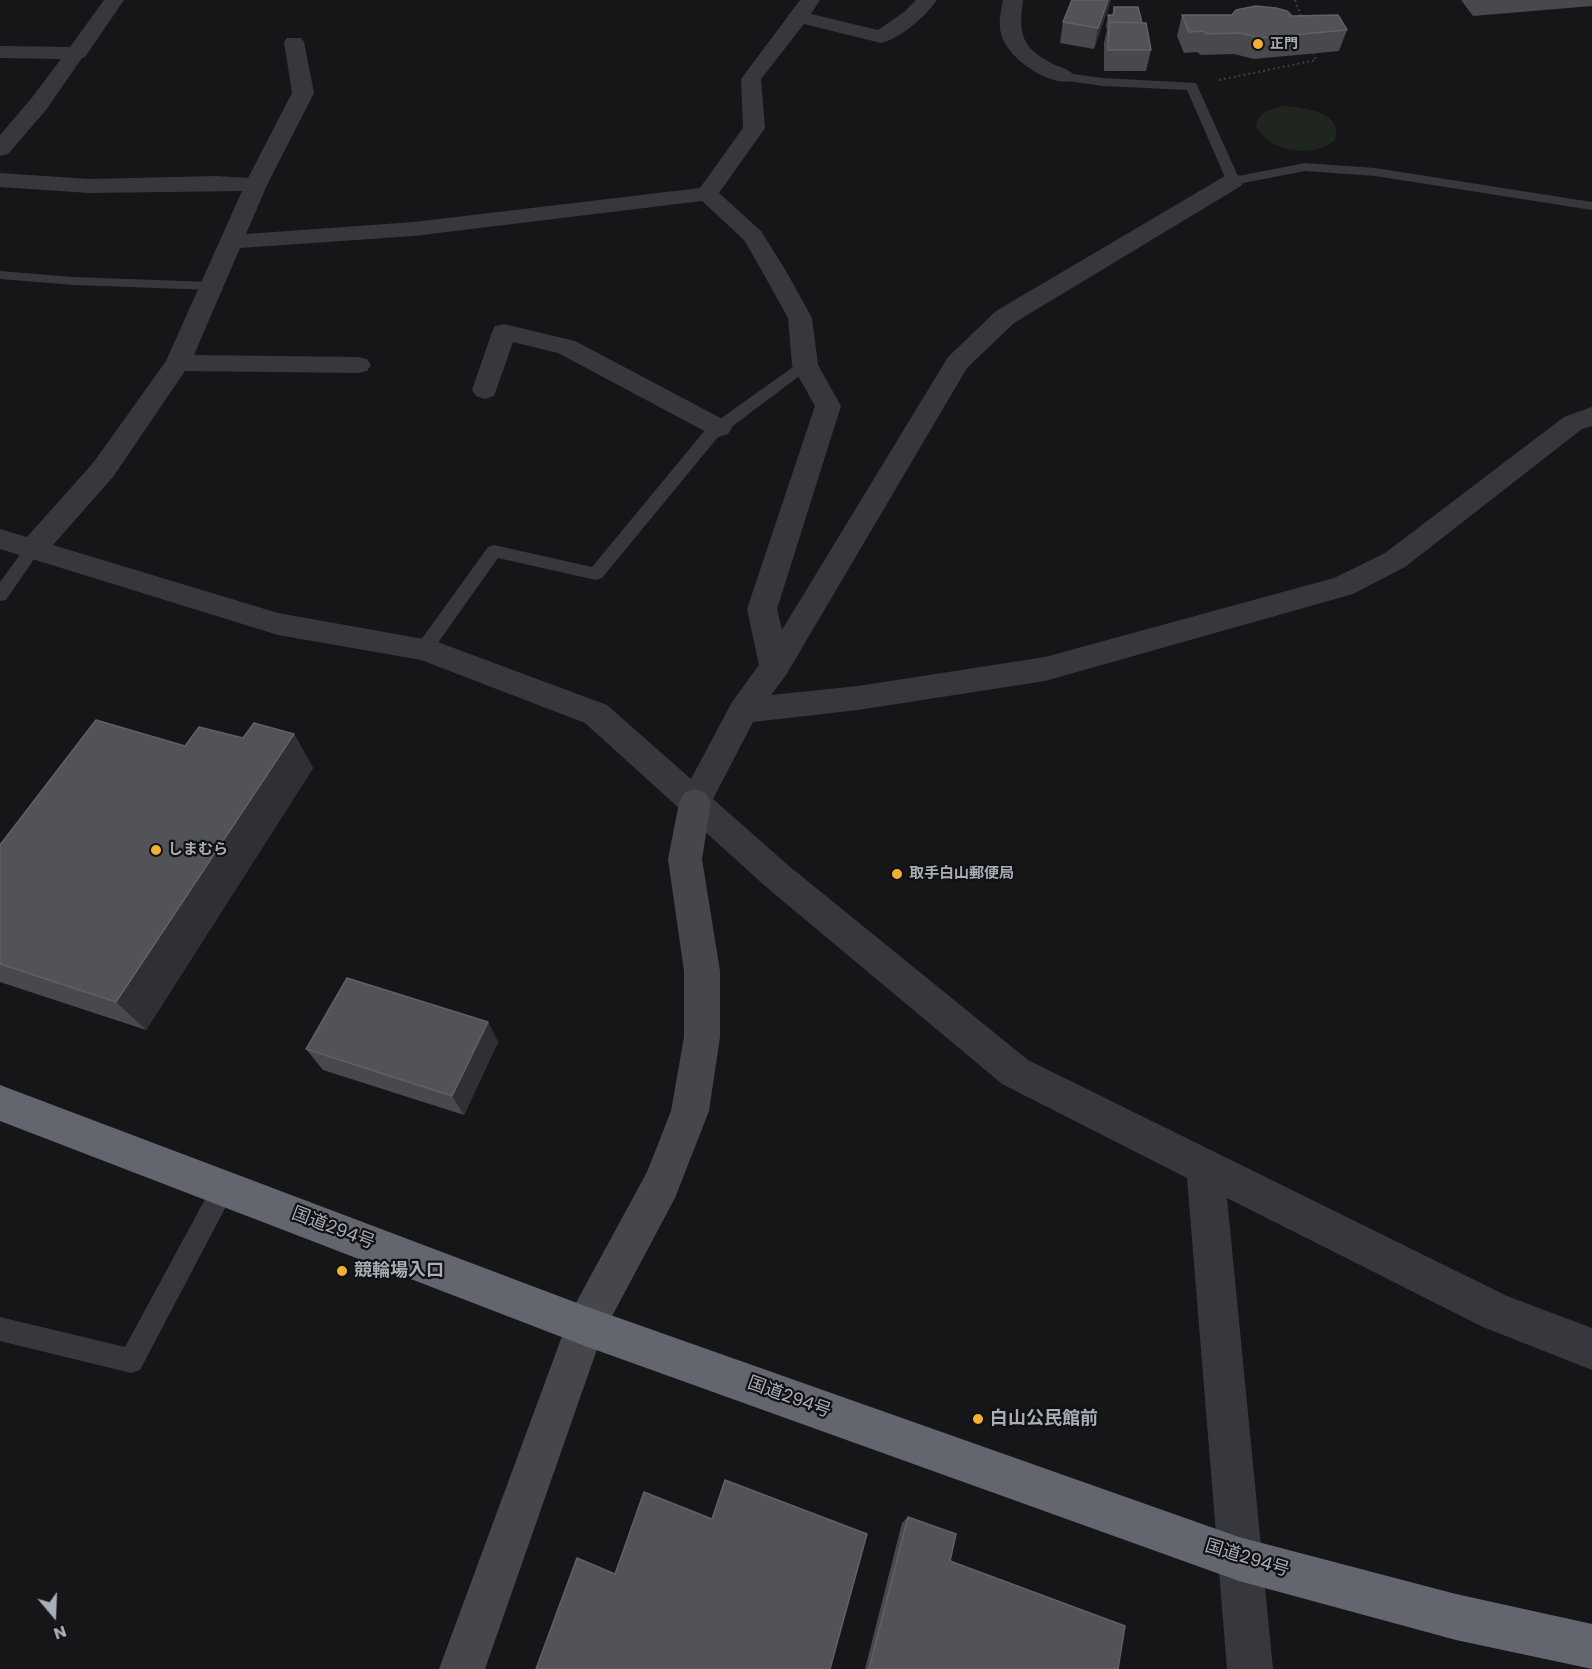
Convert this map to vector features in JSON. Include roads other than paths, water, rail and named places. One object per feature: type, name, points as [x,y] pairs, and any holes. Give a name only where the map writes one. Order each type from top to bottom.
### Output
[{"type":"highway","name":"国道294号","points":[[0,1103],[585,1326],[1239,1558],[1456,1617],[1592,1647]]},
{"type":"street","points":[[0,148],[38,105],[78,53],[114,0]]},
{"type":"street","points":[[231,242],[414,229],[707,194],[754,128],[751,79],[805,8],[881,37],[911,16],[927,0]]},
{"type":"street","points":[[1013,0],[1009,26],[1017,47],[1036,64],[1065,77]]},
{"type":"street","points":[[33,549],[103,470],[178,363],[256,185],[303,93],[294,42]]},
{"type":"street","points":[[0,52],[78,53]]},
{"type":"street","points":[[0,180],[89,186],[217,183],[256,185]]},
{"type":"street","points":[[462,1669],[585,1326],[661,1184],[690,1111],[702,1037],[702,971],[685,859],[695,803],[743,711],[776,667],[957,363],[1005,317],[1233,181]]},
{"type":"street","points":[[707,194],[753,236],[774,271],[800,318],[805,365],[828,406],[762,609],[776,667]]},
{"type":"street","points":[[485,390],[504,332],[566,347],[719,428]]},
{"type":"street","points":[[178,363],[358,365]]},
{"type":"street","points":[[743,711],[858,698],[1045,669],[1343,586],[1395,560],[1572,423],[1592,416]]},
{"type":"street","points":[[0,538],[278,624],[424,649],[596,714],[777,876],[1015,1072],[1497,1313],[1592,1348]]},
{"type":"street","points":[[1205,1167],[1250,1669]]},
{"type":"lane","points":[[1065,77],[1102,82],[1192,86],[1233,181],[1305,167],[1375,172],[1592,207]]},
{"type":"lane","points":[[0,275],[74,281],[211,286]]},
{"type":"lane","points":[[424,649],[494,551],[596,574],[719,428],[805,365]]},
{"type":"lane","points":[[0,595],[33,549]]},
{"type":"lane","points":[[0,1329],[131,1361],[224,1187]]},
{"type":"place","name":"正門","points":[[1258,44]]},
{"type":"place","name":"しまむら","points":[[156,850]]},
{"type":"place","name":"取手白山郵便局","points":[[897,874]]},
{"type":"place","name":"競輪場入口","points":[[342,1271]]},
{"type":"place","name":"白山公民館前","points":[[978,1419]]}]
